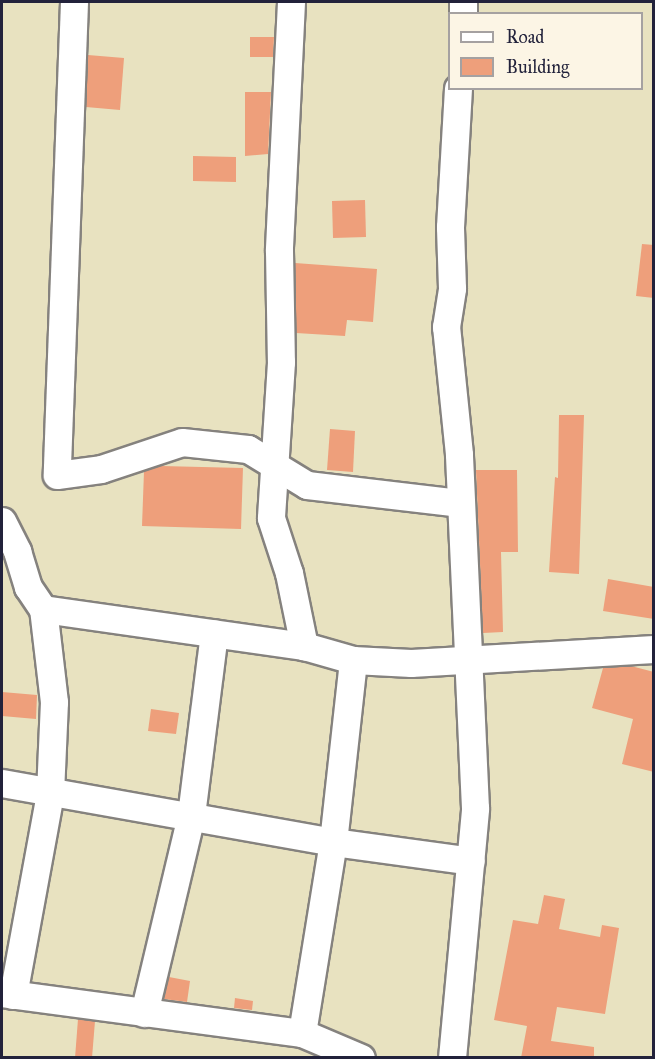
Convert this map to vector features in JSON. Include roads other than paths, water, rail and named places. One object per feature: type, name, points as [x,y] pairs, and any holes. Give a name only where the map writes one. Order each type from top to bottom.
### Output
[{"type":"street","points":[[74,2],[57,476],[101,469],[182,442],[248,449],[275,463],[308,485],[461,503]]},
{"type":"street","points":[[291,2],[279,251],[281,362],[271,518],[288,573],[304,646]]},
{"type":"street","points":[[452,1058],[475,808],[471,657],[446,327],[452,288],[450,227],[458,90]]},
{"type":"street","points":[[2,521],[17,551],[28,587],[43,609],[54,712],[50,793],[7,994],[302,1033],[361,1058]]},
{"type":"street","points":[[43,609],[304,646],[354,660],[411,663],[471,657],[654,649]]},
{"type":"street","points":[[144,1013],[191,815],[214,633]]},
{"type":"street","points":[[302,1033],[333,842],[354,660]]},
{"type":"street","points":[[2,783],[333,842],[471,861]]}]
